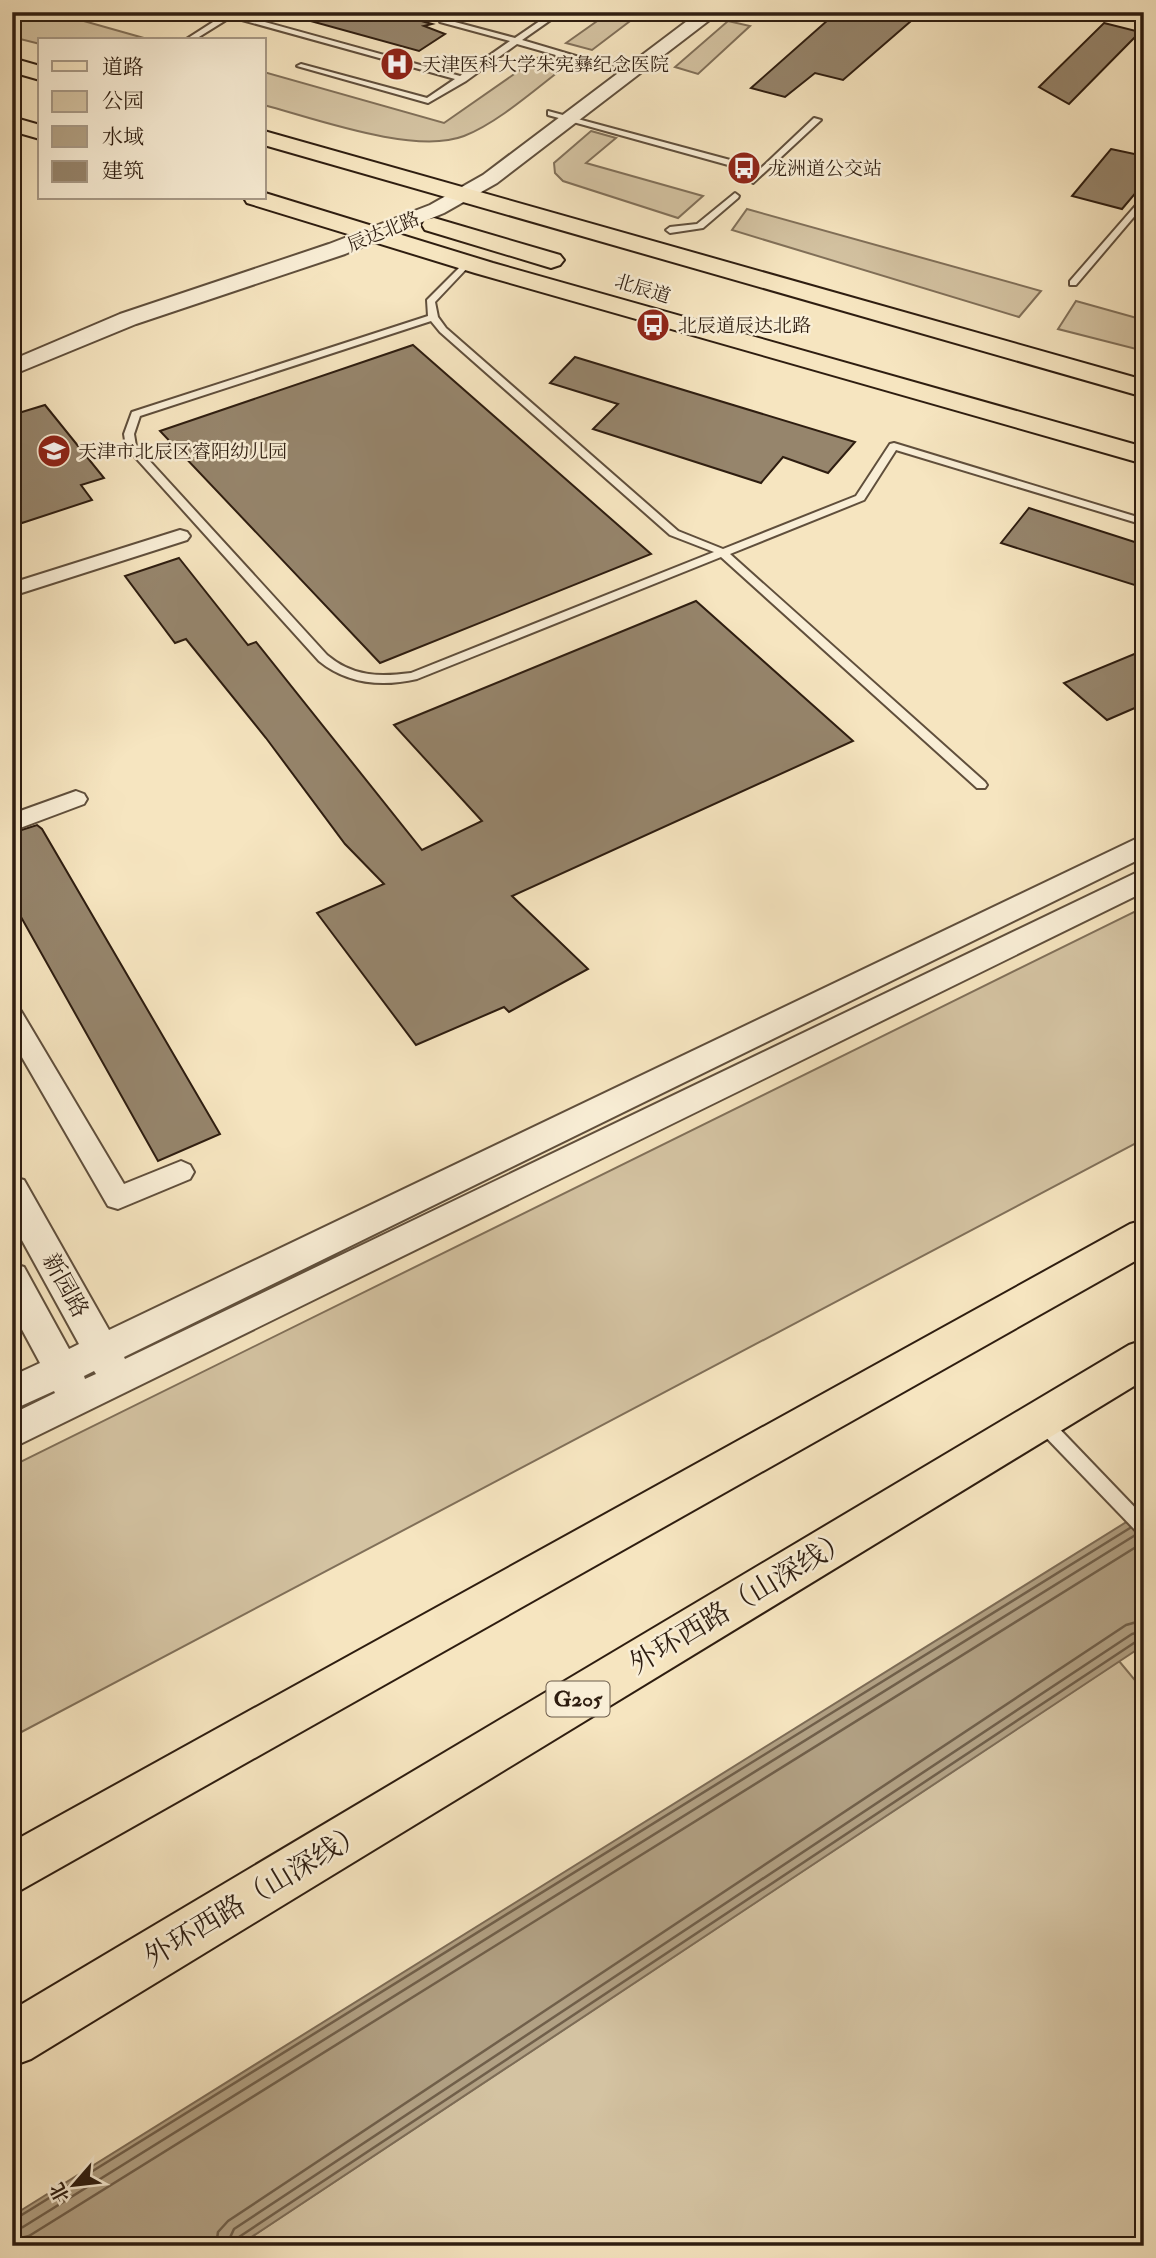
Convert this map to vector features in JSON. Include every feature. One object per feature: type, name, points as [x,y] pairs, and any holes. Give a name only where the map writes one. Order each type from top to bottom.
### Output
[{"type":"main road","points":[[12,52],[38,59]]},
{"type":"main road","points":[[12,65],[38,73]]},
{"type":"main road","points":[[12,103],[38,110]]},
{"type":"main road","points":[[266,120],[464,183],[490,179],[1144,368]]},
{"type":"main road","points":[[12,124],[38,131]]},
{"type":"main road","name":"北辰道","points":[[266,139],[439,187],[464,183],[1144,389]]},
{"type":"main road","points":[[262,200],[349,227],[379,218],[414,219],[574,267]]},
{"type":"main road","points":[[379,218],[467,263],[1144,456]]},
{"type":"main road","name":"北辰道","points":[[601,275],[1144,435]]},
{"type":"main road","points":[[12,1870],[1144,1236]]},
{"type":"main road","name":"外环西路（山深线）","points":[[12,2040],[1144,1358]]},
{"type":"street","name":"辰达北路","points":[[621,70],[687,12]]},
{"type":"street","name":"辰达北路","points":[[414,219],[621,70],[711,12]]},
{"type":"street","name":"辰达北路","points":[[490,179],[560,115]]},
{"type":"street","name":"辰达北路","points":[[12,368],[379,218],[439,187]]},
{"type":"street","name":"辰达北路","points":[[12,348],[75,322],[349,227]]},
{"type":"street","points":[[12,590],[180,536]]},
{"type":"street","points":[[12,823],[76,799]]},
{"type":"street","points":[[12,1432],[70,1385],[1144,845]]},
{"type":"street","points":[[110,1365],[1144,879]]},
{"type":"street","points":[[12,1018],[118,1198],[181,1172]]},
{"type":"street","name":"新园路","points":[[12,1190],[110,1365]]},
{"type":"street","name":"新园路","points":[[12,1277],[70,1385]]},
{"type":"street","points":[[12,1394],[70,1385]]},
{"type":"lane","points":[[302,66],[428,101],[558,12]]},
{"type":"lane","points":[[192,38],[228,13],[463,79]]},
{"type":"lane","points":[[443,20],[621,70]]},
{"type":"lane","points":[[560,115],[742,166],[753,173],[753,180],[817,120]]},
{"type":"lane","points":[[670,230],[700,226],[735,196]]},
{"type":"lane","points":[[1073,284],[1144,199]]},
{"type":"lane","points":[[467,263],[430,302],[433,317],[443,330],[674,533],[722,552],[981,785]]},
{"type":"lane","points":[[433,317],[136,414],[129,434],[131,447],[337,672],[372,680],[413,676],[860,499],[894,446],[1144,522]]},
{"type":"lane","points":[[1040,1419],[1144,1528]]},
{"type":"green space","points":[[12,12],[52,12],[144,38],[38,38],[38,44],[12,37]]},
{"type":"green space","points":[[610,12],[642,12],[592,50],[566,43]]},
{"type":"green space","points":[[728,21],[750,26],[698,74],[675,67]]},
{"type":"green space","points":[[543,54],[571,62],[492,122],[464,136],[443,141],[419,141],[365,133],[266,106],[266,73],[444,123]]},
{"type":"green space","points":[[591,131],[616,138],[586,163],[703,196],[678,218],[563,181],[555,173],[554,163]]},
{"type":"green space","points":[[747,209],[1041,291],[1019,317],[732,230]]},
{"type":"green space","points":[[1076,301],[1144,320],[1144,351],[1058,329]]},
{"type":"green space","points":[[1144,907],[1144,1139],[12,1737],[12,1466]]},
{"type":"green space","points":[[1119,1661],[1144,1691],[1144,2246],[238,2246]]},
{"type":"water","points":[[1144,1511],[1144,1645],[238,2246],[12,2246],[12,2216]]},
{"type":"building","points":[[308,12],[390,12],[432,24],[424,26],[445,34],[419,51],[307,20]]},
{"type":"building","points":[[837,12],[874,12],[911,21],[843,80],[815,73],[785,97],[751,88]]},
{"type":"building","points":[[1104,23],[1140,32],[1069,104],[1039,87]]},
{"type":"building","points":[[1111,149],[1144,156],[1144,183],[1122,209],[1072,196]]},
{"type":"building","points":[[413,345],[651,554],[380,663],[160,431]]},
{"type":"building","points":[[575,357],[855,442],[828,473],[783,457],[761,483],[593,429],[618,404],[550,383]]},
{"type":"building","points":[[45,405],[104,478],[81,485],[92,500],[22,523],[12,509],[12,415]]},
{"type":"building","points":[[1029,508],[1144,545],[1144,588],[1001,543]]},
{"type":"building","points":[[179,558],[248,645],[256,642],[422,850],[482,821],[394,725],[696,601],[853,741],[512,896],[588,969],[509,1012],[504,1007],[416,1045],[317,913],[384,884],[345,844],[266,738],[186,639],[175,643],[125,576]]},
{"type":"building","points":[[1144,650],[1144,704],[1107,720],[1064,683]]},
{"type":"building","points":[[37,825],[42,829],[220,1134],[158,1161],[12,901],[12,833]]},
{"type":"place","name":"天津医科大学朱宪彝纪念医院","points":[[397,64]]},
{"type":"place","name":"龙洲道公交站","points":[[744,168]]},
{"type":"place","name":"北辰道辰达北路","points":[[653,325]]},
{"type":"place","name":"天津市北辰区睿阳幼儿园","points":[[54,451]]}]
